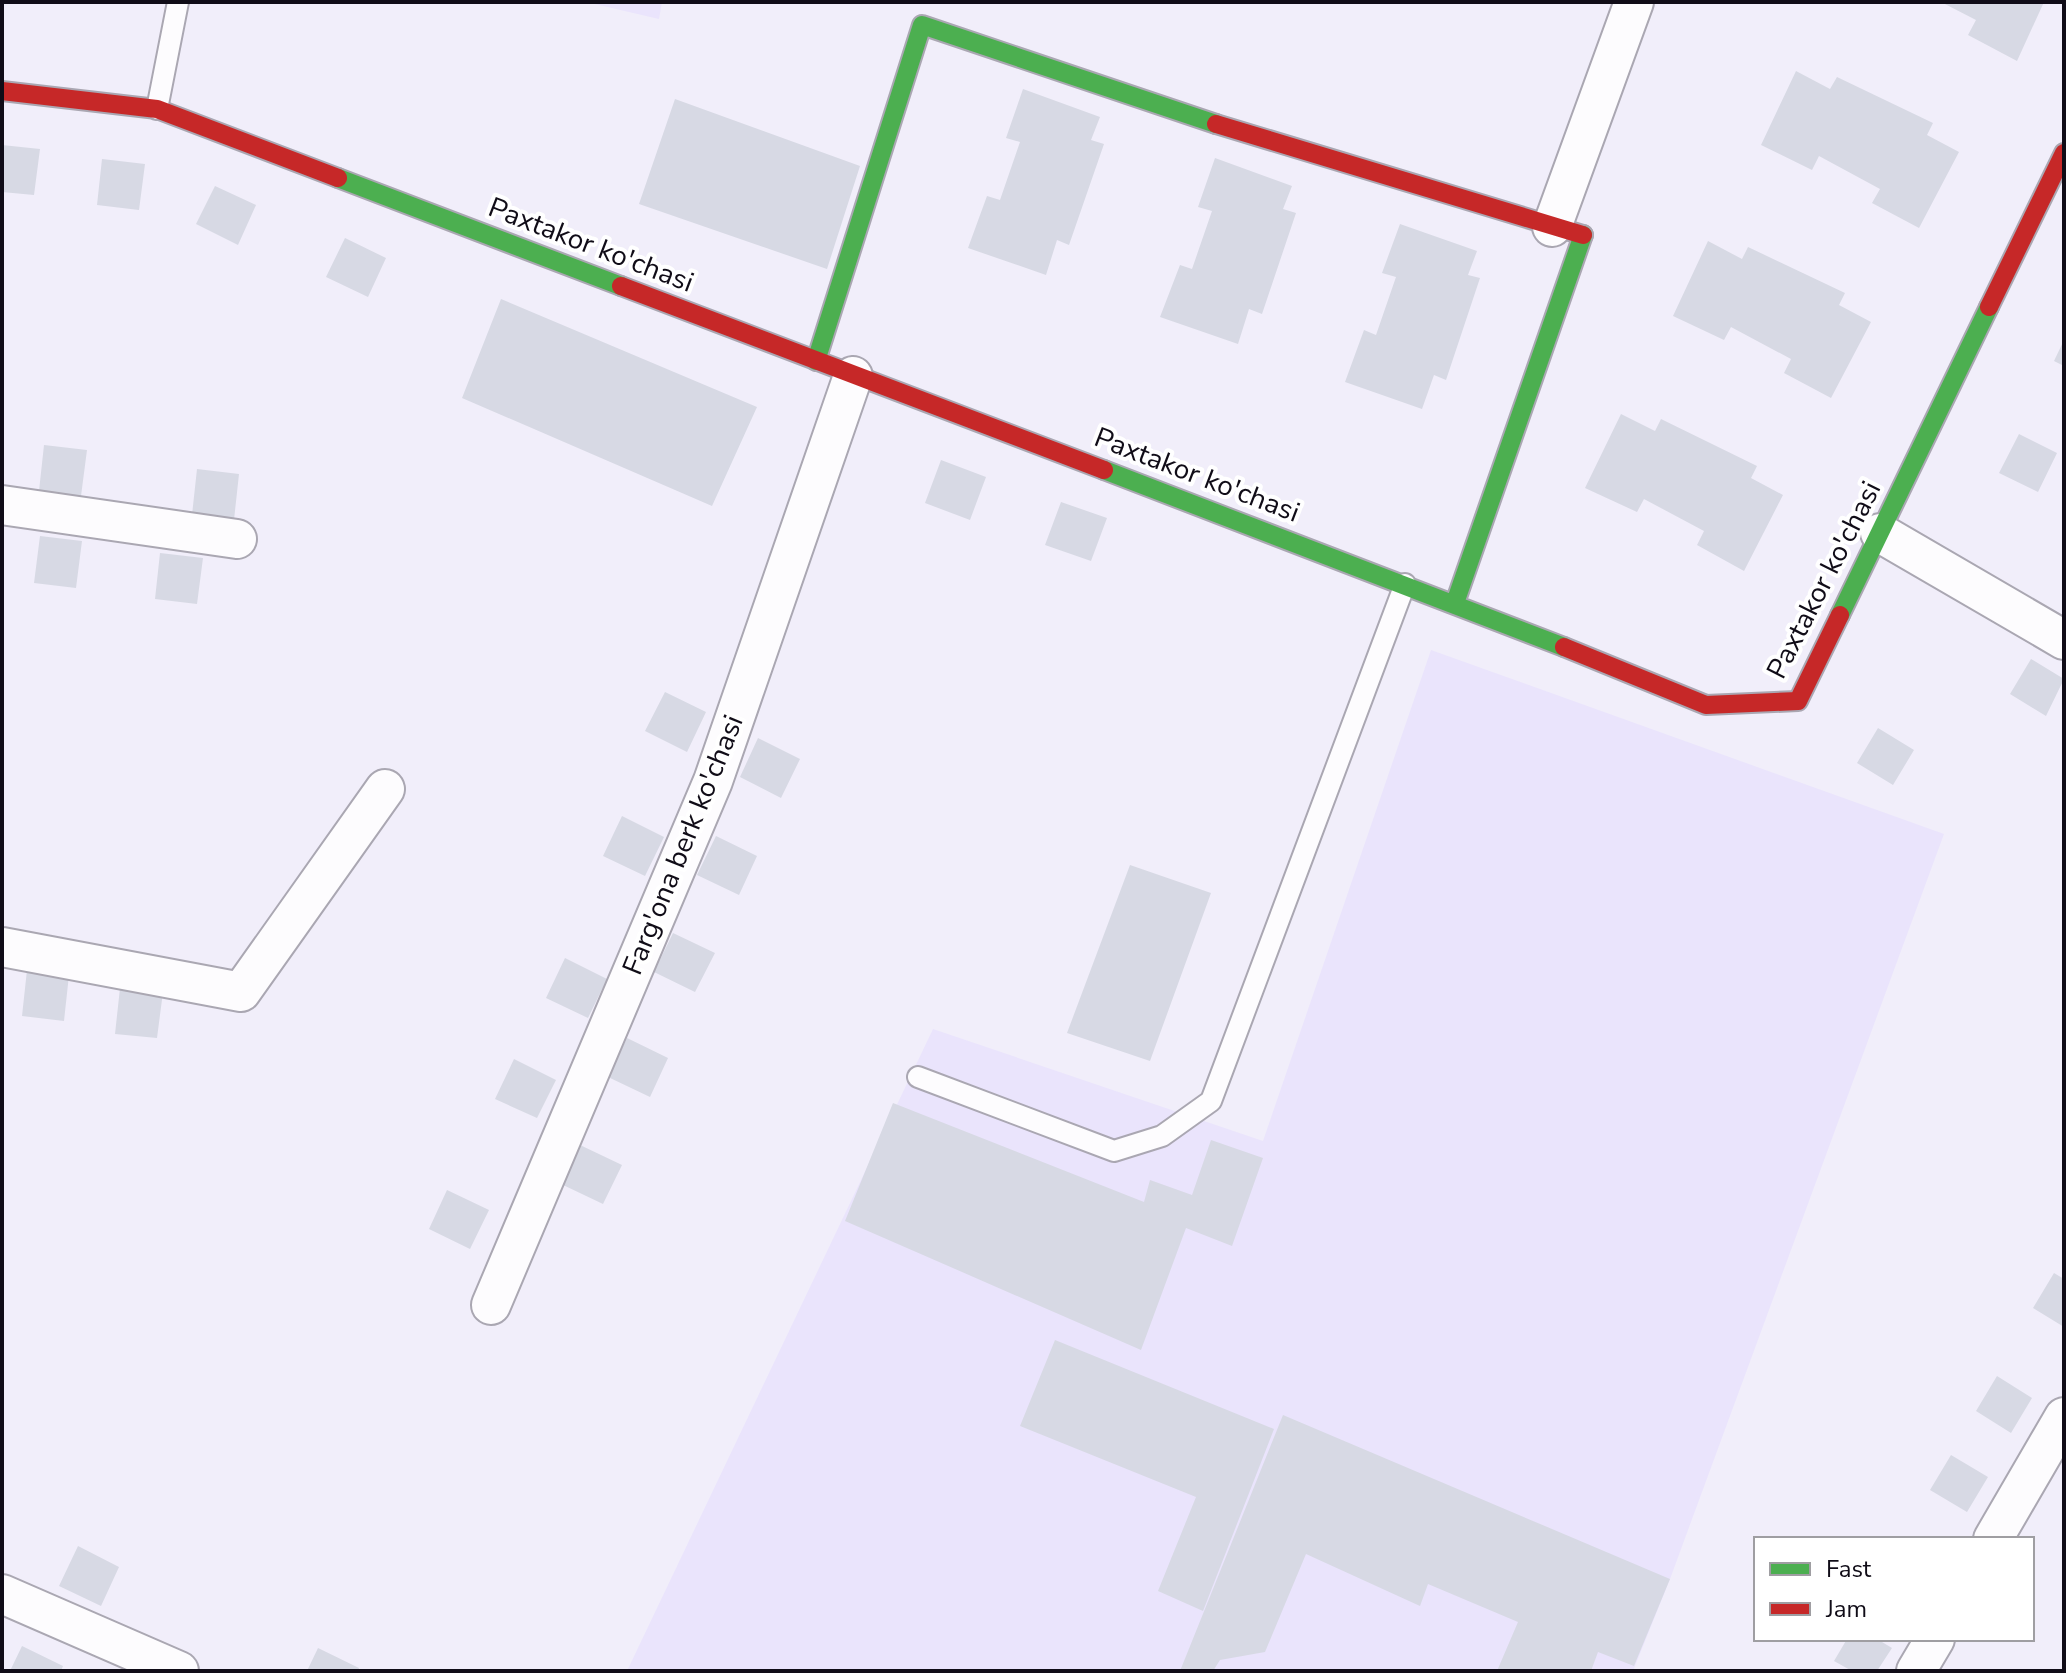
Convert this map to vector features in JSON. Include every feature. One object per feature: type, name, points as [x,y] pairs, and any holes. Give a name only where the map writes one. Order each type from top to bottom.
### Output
[{"type":"street","points":[[1552,227],[1634,2]]},
{"type":"street","points":[[922,19],[922,25],[1131,98],[1583,235],[1455,603]]},
{"type":"street","points":[[816,361],[922,19]]},
{"type":"street","name":"Paxtakor ko'chasi","points":[[2,91],[157,109],[1455,603],[1706,705],[1798,701],[2064,153]]},
{"type":"street","name":"Farg'ona berk ko'chasi","points":[[491,1305],[713,781],[853,376]]},
{"type":"street","points":[[2,505],[237,539]]},
{"type":"street","points":[[1880,533],[2064,640]]},
{"type":"street","points":[[2,947],[241,992],[385,789]]},
{"type":"street","points":[[1994,1537],[2064,1417]]},
{"type":"street","points":[[2,1594],[179,1671]]},
{"type":"street","points":[[1916,1671],[1934,1641]]},
{"type":"lane","points":[[157,109],[178,2]]},
{"type":"lane","points":[[918,1077],[1114,1151],[1162,1136],[1211,1101],[1405,584]]},
{"type":"shaded area","points":[[586,2],[662,2],[659,19]]},
{"type":"shaded area","points":[[1431,650],[1944,834],[1670,1579],[1633,1671],[627,1671],[933,1029],[1263,1141]]},
{"type":"building","points":[[1941,2],[2044,2],[2017,61],[1968,35],[1976,20]]},
{"type":"building","points":[[1796,71],[1830,89],[1837,77],[1933,123],[1927,135],[1959,152],[1919,228],[1872,203],[1880,189],[1819,156],[1812,170],[1761,145]]},
{"type":"building","points":[[1023,89],[1100,117],[1091,140],[1104,144],[1069,245],[1057,240],[1046,275],[968,248],[987,196],[1000,200],[1020,142],[1006,138]]},
{"type":"building","points":[[675,99],[860,166],[827,269],[639,204]]},
{"type":"building","points":[[2,145],[40,149],[34,195],[2,192]]},
{"type":"building","points":[[1215,158],[1292,186],[1283,209],[1296,213],[1262,314],[1249,309],[1238,344],[1160,317],[1180,265],[1192,269],[1212,211],[1198,207]]},
{"type":"building","points":[[102,159],[145,164],[139,210],[97,205]]},
{"type":"building","points":[[215,186],[256,205],[238,245],[196,224]]},
{"type":"building","points":[[1400,224],[1477,251],[1468,275],[1480,278],[1446,380],[1434,375],[1422,409],[1345,382],[1364,330],[1376,335],[1396,277],[1382,273]]},
{"type":"building","points":[[345,238],[386,258],[368,297],[326,277]]},
{"type":"building","points":[[1708,241],[1742,259],[1748,247],[1845,293],[1839,305],[1871,322],[1831,398],[1784,373],[1791,359],[1731,327],[1724,340],[1673,316]]},
{"type":"building","points":[[501,299],[757,407],[712,506],[462,398]]},
{"type":"building","points":[[2064,340],[2064,366],[2054,361]]},
{"type":"building","points":[[1621,414],[1655,431],[1661,419],[1757,466],[1751,478],[1783,495],[1744,571],[1697,545],[1704,531],[1644,499],[1637,512],[1585,488]]},
{"type":"building","points":[[2019,434],[2057,453],[2038,492],[1999,473]]},
{"type":"building","points":[[44,445],[87,450],[81,496],[39,491]]},
{"type":"building","points":[[941,460],[986,477],[970,520],[925,503]]},
{"type":"building","points":[[197,469],[239,474],[234,520],[192,515]]},
{"type":"building","points":[[1061,502],[1107,518],[1091,561],[1045,545]]},
{"type":"building","points":[[40,536],[82,541],[76,588],[34,583]]},
{"type":"building","points":[[160,553],[203,558],[197,604],[155,599]]},
{"type":"building","points":[[2031,659],[2064,679],[2046,716],[2010,694]]},
{"type":"building","points":[[665,692],[706,712],[687,752],[645,731]]},
{"type":"building","points":[[1878,728],[1914,750],[1893,785],[1857,763]]},
{"type":"building","points":[[758,738],[800,759],[781,798],[740,777]]},
{"type":"building","points":[[622,816],[664,837],[645,876],[603,856]]},
{"type":"building","points":[[716,836],[757,856],[739,895],[697,875]]},
{"type":"building","points":[[1130,865],[1211,893],[1150,1061],[1067,1033]]},
{"type":"building","points":[[673,933],[715,953],[695,992],[654,972]]},
{"type":"building","points":[[565,958],[607,979],[588,1018],[546,998]]},
{"type":"building","points":[[27,970],[69,975],[64,1021],[22,1016]]},
{"type":"building","points":[[120,988],[163,992],[157,1038],[115,1034]]},
{"type":"building","points":[[627,1038],[668,1058],[650,1097],[608,1077]]},
{"type":"building","points":[[514,1059],[556,1080],[537,1118],[495,1099]]},
{"type":"building","points":[[893,1103],[1144,1202],[1150,1180],[1192,1195],[1211,1140],[1263,1158],[1232,1246],[1186,1228],[1141,1350],[845,1221]]},
{"type":"building","points":[[580,1145],[622,1165],[603,1204],[561,1184]]},
{"type":"building","points":[[447,1190],[489,1210],[470,1249],[429,1229]]},
{"type":"building","points":[[2054,1273],[2064,1279],[2064,1327],[2033,1308]]},
{"type":"building","points":[[1055,1340],[1274,1429],[1203,1611],[1158,1591],[1196,1497],[1020,1426]]},
{"type":"building","points":[[1997,1376],[2032,1398],[2011,1433],[1976,1411]]},
{"type":"building","points":[[1283,1415],[1670,1579],[1634,1666],[1598,1652],[1591,1671],[1497,1671],[1518,1622],[1428,1584],[1420,1606],[1306,1554],[1265,1652],[1220,1660],[1213,1671],[1180,1671]]},
{"type":"building","points":[[1951,1455],[1988,1477],[1967,1512],[1930,1490]]},
{"type":"building","points":[[78,1546],[119,1567],[101,1606],[59,1586]]},
{"type":"building","points":[[1846,1641],[1880,1641],[1892,1648],[1877,1671],[1852,1671],[1834,1661]]},
{"type":"building","points":[[22,1646],[63,1666],[61,1671],[10,1671]]},
{"type":"building","points":[[318,1648],[359,1668],[358,1671],[307,1671]]},
{"type":"traffic: fast","points":[[816,361],[922,25],[1216,124]]},
{"type":"traffic: fast","points":[[338,178],[621,286]]},
{"type":"traffic: fast","points":[[1455,603],[1583,235]]},
{"type":"traffic: fast","points":[[1840,615],[1989,307]]},
{"type":"traffic: fast","points":[[1104,470],[1564,647]]},
{"type":"traffic: jam","points":[[2,91],[157,109],[338,178]]},
{"type":"traffic: jam","points":[[1216,124],[1583,235]]},
{"type":"traffic: jam","points":[[1989,307],[2064,153]]},
{"type":"traffic: jam","points":[[621,286],[1104,470]]},
{"type":"traffic: jam","points":[[1564,647],[1706,705],[1798,701],[1840,615]]}]
